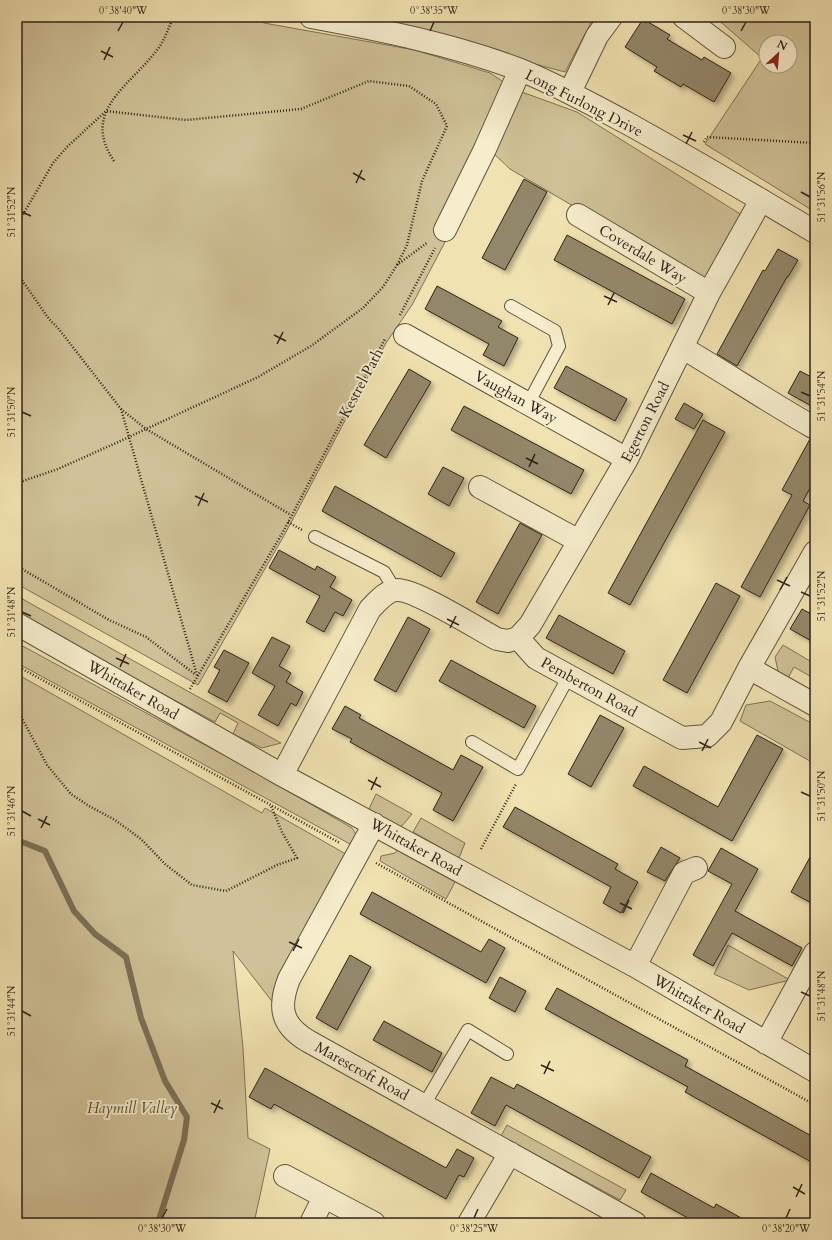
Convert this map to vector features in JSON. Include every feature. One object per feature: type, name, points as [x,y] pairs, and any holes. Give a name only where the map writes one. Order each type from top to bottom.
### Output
[{"type":"street","name":"Long Furlong Drive","points":[[311,17],[418,38],[472,53],[520,70],[570,92],[692,160],[815,232]]},
{"type":"street","points":[[570,92],[597,36],[611,17]]},
{"type":"street","points":[[684,17],[724,47]]},
{"type":"street","points":[[445,230],[485,149],[520,70]]},
{"type":"street","name":"Egerton Road","points":[[518,638],[530,625],[627,459],[709,293],[761,200]]},
{"type":"street","name":"Coverdale Way","points":[[578,215],[709,293]]},
{"type":"street","name":"Vaughan Way","points":[[396,330],[627,459]]},
{"type":"street","points":[[683,348],[733,377],[761,397],[813,427]]},
{"type":"street","points":[[480,487],[579,541]]},
{"type":"street","name":"Pemberton Road","points":[[518,638],[536,658],[682,738],[707,736],[721,722],[749,668],[815,552]]},
{"type":"street","points":[[282,775],[370,608],[380,598],[395,590],[404,590],[497,639],[508,641],[518,638]]},
{"type":"street","name":"Whittaker Road","points":[[17,624],[282,775],[634,966],[815,1071]]},
{"type":"street","points":[[749,668],[815,705]]},
{"type":"street","name":"Marescroft Road","points":[[374,824],[359,854],[289,979],[282,1004],[283,1014],[291,1028],[300,1036],[635,1223]]},
{"type":"street","points":[[634,966],[684,873],[696,868]]},
{"type":"street","points":[[766,1043],[815,953]]},
{"type":"street","points":[[469,1223],[510,1153]]},
{"type":"street","points":[[285,1176],[374,1223]]},
{"type":"street","points":[[311,1223],[324,1197]]},
{"type":"lane","points":[[511,306],[555,331],[559,346],[528,404]]},
{"type":"lane","points":[[314,537],[384,572],[395,590]]},
{"type":"lane","points":[[472,742],[518,769],[568,676]]},
{"type":"lane","points":[[424,1105],[468,1030],[507,1054]]},
{"type":"path","points":[[114,161],[102,140],[102,130],[106,111],[111,101],[158,50],[174,17]]},
{"type":"path","points":[[17,225],[53,163],[67,147],[106,111],[186,120],[301,109],[369,81],[409,86],[436,104],[446,126],[422,181],[407,245],[397,265],[383,287],[363,308],[311,346],[258,377],[58,469],[17,483]]},
{"type":"path","points":[[692,160],[707,137],[815,143]]},
{"type":"path","points":[[397,265],[445,230]]},
{"type":"path","name":"Kestrel Path","points":[[190,689],[292,515],[396,330],[445,230]]},
{"type":"path","points":[[17,272],[49,319],[58,328],[121,409],[146,429],[292,515]]},
{"type":"path","points":[[121,409],[128,438],[197,676]]},
{"type":"path","points":[[17,566],[110,620],[146,637],[197,676]]},
{"type":"path","points":[[17,666],[815,1105]]},
{"type":"path","points":[[17,709],[47,765],[71,794],[115,820],[141,839],[165,864],[192,885],[226,891],[277,865],[297,858],[282,832],[271,806]]},
{"type":"path","points":[[481,849],[523,771],[518,769]]},
{"type":"green space","points":[[17,17],[247,17],[264,23],[415,50],[490,73],[508,85],[435,231],[445,242],[412,305],[386,343],[285,534],[198,685],[17,584]]},
{"type":"green space","points":[[357,17],[594,17],[565,72]]},
{"type":"green space","points":[[715,17],[815,17],[815,212],[705,144],[758,64],[758,74],[798,74],[798,34],[758,34],[758,55]]},
{"type":"green space","points":[[519,91],[577,112],[745,217],[708,285],[510,169],[493,153]]},
{"type":"green space","points":[[17,596],[281,743],[262,748],[233,734],[238,723],[220,713],[215,722],[17,615]]},
{"type":"green space","points":[[17,643],[255,772],[352,828],[359,839],[350,844],[17,663]]},
{"type":"green space","points":[[783,645],[815,664],[815,679],[794,667],[787,680],[778,671],[775,657]]},
{"type":"green space","name":"Haymill Valley","points":[[17,674],[262,813],[265,808],[351,857],[274,1004],[233,951],[243,1048],[248,1138],[270,1149],[254,1223],[17,1223]]},
{"type":"green space","points":[[770,701],[815,725],[815,764],[740,721],[746,705]]},
{"type":"green space","points":[[376,794],[412,814],[401,827],[369,809]]},
{"type":"green space","points":[[421,818],[465,843],[459,858],[413,832]]},
{"type":"green space","points":[[397,850],[455,882],[446,899],[380,861],[381,856],[395,853]]},
{"type":"green space","points":[[728,945],[790,980],[749,990],[714,974]]},
{"type":"green space","points":[[507,1125],[626,1190],[620,1200],[501,1136]]},
{"type":"building","points":[[643,19],[670,35],[667,39],[702,60],[704,57],[731,73],[714,102],[683,84],[681,87],[654,71],[657,67],[625,47]]},
{"type":"building","points":[[524,179],[547,192],[505,270],[482,258]]},
{"type":"building","points":[[567,235],[685,299],[672,324],[554,260]]},
{"type":"building","points":[[778,249],[798,260],[737,366],[717,354],[763,270],[765,271]]},
{"type":"building","points":[[437,286],[502,321],[498,327],[518,338],[504,366],[483,355],[489,344],[425,309]]},
{"type":"building","points":[[566,366],[627,399],[615,421],[554,388]]},
{"type":"building","points":[[409,369],[431,382],[386,458],[364,445]]},
{"type":"building","points":[[800,371],[815,379],[815,408],[788,393]]},
{"type":"building","points":[[684,403],[703,414],[694,429],[675,419]]},
{"type":"building","points":[[464,406],[584,470],[571,494],[451,430]]},
{"type":"building","points":[[703,420],[725,432],[630,605],[608,593]]},
{"type":"building","points":[[810,439],[815,439],[815,479],[803,501],[810,505],[760,597],[741,587],[792,495],[782,490]]},
{"type":"building","points":[[443,467],[464,478],[449,506],[428,494]]},
{"type":"building","points":[[335,486],[455,553],[441,577],[322,511]]},
{"type":"building","points":[[520,523],[542,535],[498,614],[476,602]]},
{"type":"building","points":[[279,550],[315,570],[317,566],[336,577],[330,587],[352,600],[343,616],[335,612],[324,632],[306,622],[320,596],[269,568]]},
{"type":"building","points":[[716,583],[740,596],[687,693],[663,680]]},
{"type":"building","points":[[802,609],[815,616],[815,643],[790,629]]},
{"type":"building","points":[[559,615],[625,651],[613,674],[546,638]]},
{"type":"building","points":[[408,617],[430,629],[396,692],[374,680]]},
{"type":"building","points":[[272,637],[290,646],[279,666],[291,673],[286,682],[303,692],[296,706],[291,703],[278,726],[258,715],[275,686],[252,673]]},
{"type":"building","points":[[224,650],[249,663],[227,702],[208,692],[220,670],[214,667]]},
{"type":"building","points":[[451,660],[536,706],[524,728],[439,681]]},
{"type":"building","points":[[345,706],[361,715],[359,718],[453,770],[461,755],[483,767],[453,821],[433,810],[442,793],[350,742],[352,739],[332,729]]},
{"type":"building","points":[[600,715],[624,728],[591,787],[568,774]]},
{"type":"building","points":[[757,735],[783,749],[732,841],[633,786],[644,766],[718,807]]},
{"type":"building","points":[[515,807],[618,864],[615,869],[638,882],[621,913],[603,903],[611,887],[503,827]]},
{"type":"building","points":[[661,847],[680,858],[665,881],[647,872]]},
{"type":"building","points":[[721,848],[758,869],[735,911],[802,948],[792,966],[732,933],[713,966],[693,955],[732,884],[708,871]]},
{"type":"building","points":[[815,848],[815,905],[791,892]]},
{"type":"building","points":[[372,892],[481,952],[489,939],[505,948],[486,983],[360,914]]},
{"type":"building","points":[[350,955],[371,967],[337,1030],[316,1018]]},
{"type":"building","points":[[500,977],[526,991],[515,1012],[489,998]]},
{"type":"building","points":[[557,988],[688,1060],[685,1066],[815,1138],[815,1164],[685,1092],[688,1087],[545,1009]]},
{"type":"building","points":[[384,1021],[442,1053],[432,1072],[373,1040]]},
{"type":"building","points":[[265,1068],[446,1168],[457,1149],[474,1158],[464,1177],[459,1175],[446,1199],[274,1104],[271,1109],[249,1097]]},
{"type":"building","points":[[491,1077],[514,1089],[517,1084],[651,1157],[639,1178],[506,1105],[495,1126],[471,1113]]},
{"type":"building","points":[[651,1173],[714,1208],[716,1204],[750,1223],[697,1223],[641,1192]]},
{"type":"waterway","points":[[17,840],[45,851],[74,911],[95,934],[126,957],[141,1018],[165,1081],[187,1117],[184,1140],[158,1223]]}]
